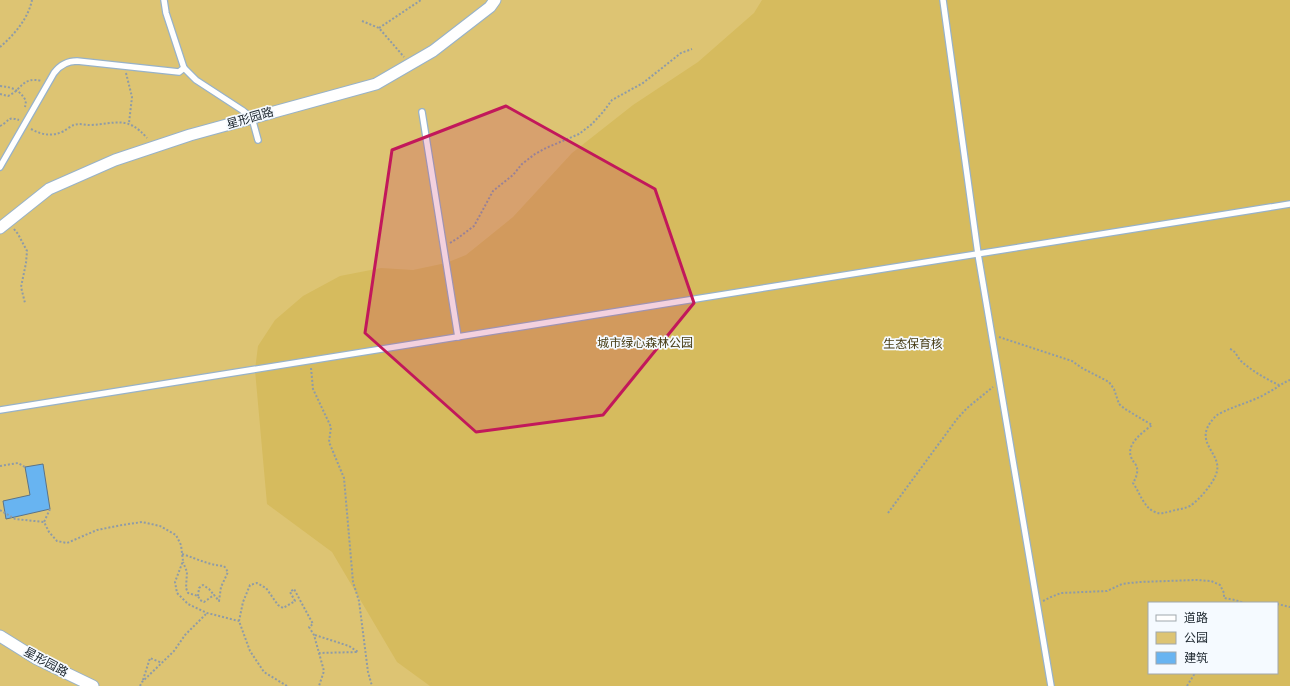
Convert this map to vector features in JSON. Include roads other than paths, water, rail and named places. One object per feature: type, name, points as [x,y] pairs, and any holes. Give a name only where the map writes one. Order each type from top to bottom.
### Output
[{"type":"street","name":"星形园路","points":[[4,225],[48,189],[115,160],[150,148],[252,118],[376,84],[433,51],[490,7],[495,0]]},
{"type":"street","name":"星形园路","points":[[0,636],[37,659],[93,686]]},
{"type":"lane","points":[[164,0],[166,13],[184,68],[196,80],[252,118],[258,140]]},
{"type":"lane","points":[[943,0],[978,254],[1051,686]]},
{"type":"lane","points":[[0,167],[58,68],[71,60],[179,72],[184,68]]},
{"type":"lane","points":[[422,112],[458,337]]},
{"type":"lane","points":[[0,410],[1290,204]]},
{"type":"park label","name":"城市绿心森林公园","points":[[645,343]]},
{"type":"park label","name":"生态保育核","points":[[913,344]]}]
